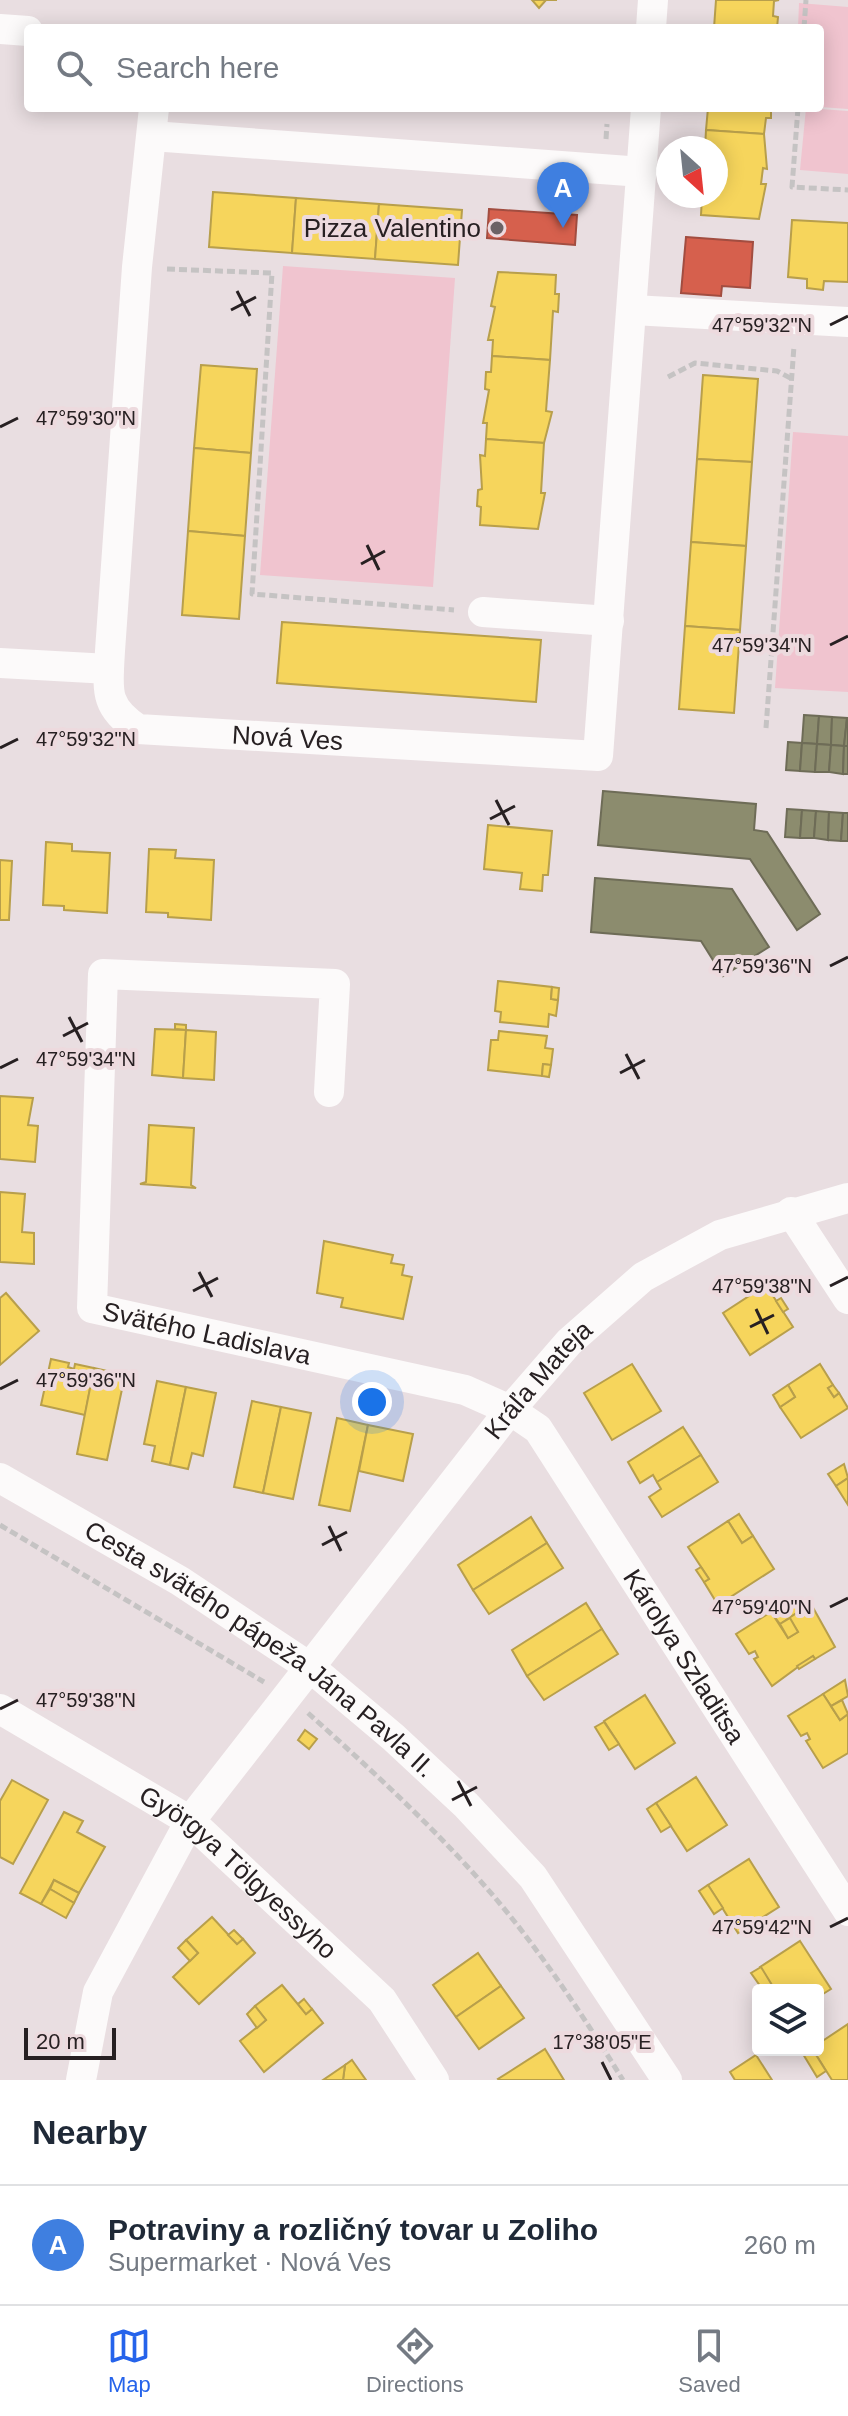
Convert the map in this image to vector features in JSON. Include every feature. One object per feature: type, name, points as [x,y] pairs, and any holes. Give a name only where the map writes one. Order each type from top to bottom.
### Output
[{"type":"street","points":[[651,24],[653,0]]},
{"type":"street","points":[[0,29],[24,31]]},
{"type":"street","name":"Nová Ves","points":[[642,172],[153,122],[137,267],[109,669],[108,688],[113,708],[138,729],[598,756],[633,310],[642,172],[646,112]]},
{"type":"street","points":[[633,310],[848,322]]},
{"type":"street","points":[[483,612],[609,621]]},
{"type":"street","points":[[0,663],[109,669]]},
{"type":"street","name":"Svätého Ladislava","points":[[329,1092],[335,984],[103,974],[92,1308],[465,1390],[510,1410]]},
{"type":"street","name":"Kráľa Mateja","points":[[81,2080],[98,1992],[190,1821],[510,1410],[569,1342],[643,1277],[720,1235],[848,1198]]},
{"type":"street","points":[[791,1212],[848,1299]]},
{"type":"street","name":"Károlya Szladitsa","points":[[510,1410],[538,1429],[848,1911]]},
{"type":"street","name":"Cesta svätého pápeža Jána Pavla II.","points":[[0,1478],[180,1581],[311,1668],[393,1737],[466,1805],[533,1877],[667,2080]]},
{"type":"street","name":"Györgya Tölgyessyho","points":[[0,1709],[190,1821],[382,2000],[434,2080]]},
{"type":"path","points":[[804,24],[806,0]]},
{"type":"path","points":[[798,112],[792,187],[848,190]]},
{"type":"path","points":[[137,267],[272,273],[252,594],[483,612]]},
{"type":"path","points":[[766,728],[796,319]]},
{"type":"path","points":[[668,377],[695,363],[777,371],[792,379]]},
{"type":"path","points":[[0,1525],[271,1686]]},
{"type":"path","points":[[302,1708],[420,1817],[477,1879],[533,1945],[623,2080]]},
{"type":"shaded area","points":[[799,3],[848,7],[848,109],[824,107],[824,24],[798,24]]},
{"type":"shaded area","points":[[848,111],[848,174],[800,170],[806,112]]},
{"type":"shaded area","points":[[283,266],[455,278],[433,587],[260,575]]},
{"type":"shaded area","points":[[793,432],[848,436],[848,692],[775,688]]},
{"type":"building: Homes","points":[[532,0],[546,0],[539,8]]},
{"type":"building: Homes","points":[[716,0],[779,0],[774,1],[773,16],[778,17],[777,24],[714,24]]},
{"type":"building: Homes","points":[[708,112],[771,112],[771,118],[766,118],[764,134],[706,130]]},
{"type":"building: Homes","points":[[706,130],[764,134],[767,169],[763,168],[761,184],[766,184],[759,219],[701,215],[701,208],[728,208],[728,136],[706,136]]},
{"type":"building: Homes","points":[[213,192],[296,198],[292,253],[209,247]]},
{"type":"building: Homes","points":[[296,198],[379,204],[375,259],[292,253]]},
{"type":"building: Homes","points":[[379,204],[462,210],[458,265],[375,259]]},
{"type":"building: Homes","points":[[792,220],[848,223],[848,282],[824,281],[823,290],[807,288],[807,279],[788,277]]},
{"type":"building: Homes","points":[[498,272],[556,275],[558,312],[553,311],[550,360],[492,356],[493,340],[488,340]]},
{"type":"building: Homes","points":[[492,356],[550,360],[546,411],[552,412],[544,443],[486,439],[487,423],[483,423],[489,390],[485,389],[486,372],[491,372]]},
{"type":"building: Homes","points":[[201,365],[257,369],[251,453],[194,448]]},
{"type":"building: Homes","points":[[703,375],[758,379],[752,462],[697,459]]},
{"type":"building: Homes","points":[[486,439],[544,443],[541,493],[545,493],[538,529],[480,525],[481,507],[477,506],[478,490],[482,489],[480,455],[485,456]]},
{"type":"building: Homes","points":[[194,448],[251,453],[245,536],[188,531]]},
{"type":"building: Homes","points":[[697,459],[752,462],[746,546],[691,542]]},
{"type":"building: Homes","points":[[188,531],[245,536],[239,619],[182,615]]},
{"type":"building: Homes","points":[[691,542],[746,546],[740,630],[685,626]]},
{"type":"building: Homes","points":[[282,622],[541,640],[536,702],[277,683]]},
{"type":"building: Homes","points":[[685,626],[740,630],[734,713],[679,709]]},
{"type":"building: Homes","points":[[488,825],[552,831],[548,875],[543,875],[542,891],[520,889],[522,873],[484,869]]},
{"type":"building: Homes","points":[[46,842],[72,844],[72,851],[110,853],[107,913],[43,905]]},
{"type":"building: Homes","points":[[149,849],[176,850],[175,858],[214,860],[211,920],[146,912]]},
{"type":"building: Homes","points":[[0,860],[12,861],[9,920],[0,920]]},
{"type":"building: Homes","points":[[498,981],[552,987],[551,999],[558,1000],[556,1016],[549,1014],[548,1027],[500,1022],[501,1012],[495,1011]]},
{"type":"building: Homes","points":[[552,987],[559,988],[558,1000],[551,999]]},
{"type":"building: Homes","points":[[175,1024],[186,1025],[186,1030],[175,1029]]},
{"type":"building: Homes","points":[[155,1029],[186,1030],[183,1078],[152,1075]]},
{"type":"building: Homes","points":[[186,1030],[216,1032],[214,1080],[183,1078]]},
{"type":"building: Homes","points":[[499,1031],[547,1036],[545,1048],[553,1049],[551,1065],[543,1064],[542,1076],[488,1070],[491,1040],[498,1040]]},
{"type":"building: Homes","points":[[543,1064],[551,1065],[549,1077],[542,1076]]},
{"type":"building: Homes","points":[[0,1096],[33,1098],[28,1125],[38,1126],[35,1162],[0,1159]]},
{"type":"building: Homes","points":[[149,1125],[194,1128],[191,1185],[196,1188],[140,1184],[146,1182]]},
{"type":"building: Homes","points":[[0,1192],[25,1194],[22,1232],[34,1233],[34,1264],[0,1262]]},
{"type":"building: Homes","points":[[324,1241],[393,1255],[391,1263],[404,1265],[402,1275],[412,1277],[403,1319],[341,1307],[343,1298],[317,1293]]},
{"type":"building: Homes","points":[[766,1285],[793,1327],[750,1355],[723,1313]]},
{"type":"building: Homes","points":[[6,1293],[39,1331],[0,1365],[0,1298]]},
{"type":"building: Homes","points":[[781,1298],[788,1309],[783,1312],[776,1301]]},
{"type":"building: Homes","points":[[51,1359],[69,1363],[68,1367],[74,1369],[75,1364],[94,1368],[85,1415],[41,1405]]},
{"type":"building: Homes","points":[[632,1364],[661,1411],[612,1440],[584,1393]]},
{"type":"building: Homes","points":[[820,1364],[833,1385],[828,1388],[834,1397],[839,1393],[848,1408],[801,1438],[780,1407],[795,1397],[788,1385]]},
{"type":"building: Homes","points":[[94,1368],[125,1375],[107,1460],[77,1454]]},
{"type":"building: Homes","points":[[157,1381],[186,1387],[170,1465],[152,1461],[155,1446],[144,1444]]},
{"type":"building: Homes","points":[[788,1385],[795,1397],[780,1407],[773,1395]]},
{"type":"building: Homes","points":[[833,1385],[839,1393],[834,1397],[828,1388]]},
{"type":"building: Homes","points":[[186,1387],[216,1393],[203,1456],[192,1453],[188,1469],[170,1465]]},
{"type":"building: Homes","points":[[252,1401],[281,1407],[263,1493],[234,1487]]},
{"type":"building: Homes","points":[[281,1407],[311,1413],[293,1499],[263,1493]]},
{"type":"building: Homes","points":[[337,1418],[368,1425],[350,1511],[319,1505]]},
{"type":"building: Homes","points":[[368,1425],[413,1434],[403,1481],[359,1471]]},
{"type":"building: Homes","points":[[683,1427],[701,1455],[657,1482],[653,1475],[640,1483],[628,1462]]},
{"type":"building: Homes","points":[[701,1455],[718,1482],[662,1517],[649,1497],[661,1489],[657,1482]]},
{"type":"building: Homes","points":[[844,1464],[848,1478],[836,1486],[828,1474]]},
{"type":"building: Homes","points":[[848,1478],[848,1505],[836,1486]]},
{"type":"building: Homes","points":[[739,1514],[753,1536],[742,1543],[728,1521]]},
{"type":"building: Homes","points":[[531,1517],[547,1543],[473,1590],[458,1565]]},
{"type":"building: Homes","points":[[728,1521],[742,1543],[753,1536],[774,1569],[718,1605],[704,1582],[709,1579],[688,1547]]},
{"type":"building: Homes","points":[[547,1543],[563,1568],[489,1614],[473,1590]]},
{"type":"building: Homes","points":[[701,1567],[709,1579],[704,1582],[696,1570]]},
{"type":"building: Homes","points":[[793,1598],[801,1610],[780,1624],[771,1612]]},
{"type":"building: Homes","points":[[586,1603],[602,1629],[527,1676],[512,1650]]},
{"type":"building: Homes","points":[[811,1604],[835,1647],[815,1659],[813,1656],[772,1686],[754,1659],[758,1657],[755,1651],[749,1654],[736,1634],[771,1612],[788,1638],[798,1632],[789,1618]]},
{"type":"building: Homes","points":[[790,1618],[798,1632],[788,1638],[780,1624]]},
{"type":"building: Homes","points":[[602,1629],[618,1654],[544,1700],[527,1676]]},
{"type":"building: Homes","points":[[813,1656],[815,1659],[799,1669],[797,1666]]},
{"type":"building: Homes","points":[[845,1680],[848,1696],[831,1706],[823,1694]]},
{"type":"building: Homes","points":[[823,1694],[840,1720],[848,1714],[848,1753],[823,1768],[806,1741],[810,1739],[807,1733],[801,1736],[788,1716]]},
{"type":"building: Homes","points":[[645,1695],[675,1743],[635,1769],[604,1721]]},
{"type":"building: Homes","points":[[842,1700],[848,1714],[840,1720],[831,1706]]},
{"type":"building: Homes","points":[[604,1722],[619,1744],[609,1750],[595,1727]]},
{"type":"building: Homes","points":[[305,1730],[317,1739],[309,1749],[298,1740]]},
{"type":"building: Homes","points":[[696,1777],[727,1825],[687,1851],[656,1803]]},
{"type":"building: Homes","points":[[12,1780],[48,1800],[13,1864],[0,1857],[0,1801]]},
{"type":"building: Homes","points":[[656,1803],[671,1826],[661,1832],[647,1809]]},
{"type":"building: Homes","points":[[64,1812],[83,1821],[77,1832],[105,1847],[79,1893],[54,1880],[41,1904],[20,1893]]},
{"type":"building: Homes","points":[[749,1859],[779,1907],[738,1933],[708,1885]]},
{"type":"building: Homes","points":[[54,1880],[79,1893],[74,1903],[50,1889]]},
{"type":"building: Homes","points":[[708,1885],[723,1908],[714,1914],[699,1891]]},
{"type":"building: Homes","points":[[50,1889],[74,1903],[66,1918],[41,1904]]},
{"type":"building: Homes","points":[[212,1917],[237,1944],[243,1939],[255,1953],[199,2004],[173,1977],[198,1953],[186,1940]]},
{"type":"building: Homes","points":[[234,1930],[243,1939],[237,1944],[228,1935]]},
{"type":"building: Homes","points":[[186,1940],[198,1953],[190,1961],[178,1948]]},
{"type":"building: Homes","points":[[800,1941],[831,1989],[824,1993],[824,1984],[771,1984],[760,1967]]},
{"type":"building: Homes","points":[[478,1953],[501,1986],[456,2017],[433,1985]]},
{"type":"building: Homes","points":[[761,1967],[771,1984],[759,1984],[751,1973]]},
{"type":"building: Homes","points":[[282,1985],[306,2014],[312,2009],[323,2023],[264,2072],[240,2041],[266,2020],[255,2006]]},
{"type":"building: Homes","points":[[501,1986],[524,2018],[479,2049],[456,2017]]},
{"type":"building: Homes","points":[[304,1999],[312,2009],[306,2014],[298,2004]]},
{"type":"building: Homes","points":[[255,2006],[266,2020],[257,2028],[247,2014]]},
{"type":"building: Homes","points":[[848,2024],[848,2080],[832,2080],[817,2056],[824,2056],[824,2040]]},
{"type":"building: Homes","points":[[545,2049],[564,2080],[498,2079]]},
{"type":"building: Homes","points":[[757,2056],[772,2080],[735,2080],[730,2072]]},
{"type":"building: Homes","points":[[804,2056],[817,2056],[826,2071],[817,2077]]},
{"type":"building: Homes","points":[[352,2060],[366,2080],[343,2080],[345,2065]]},
{"type":"building: Homes","points":[[345,2065],[343,2080],[323,2080]]},
{"type":"building: Shops","points":[[489,209],[577,215],[575,245],[487,238]]},
{"type":"building: Shops","points":[[686,237],[753,242],[750,288],[722,286],[721,296],[681,293]]},
{"type":"building: Industry","points":[[804,715],[819,716],[817,744],[802,743]]},
{"type":"building: Industry","points":[[819,716],[832,717],[831,745],[817,744]]},
{"type":"building: Industry","points":[[832,717],[847,718],[844,746],[831,745]]},
{"type":"building: Industry","points":[[847,718],[848,746],[844,746]]},
{"type":"building: Industry","points":[[788,742],[802,743],[800,771],[786,770]]},
{"type":"building: Industry","points":[[802,743],[817,744],[815,772],[800,771]]},
{"type":"building: Industry","points":[[817,744],[831,745],[829,772],[815,772]]},
{"type":"building: Industry","points":[[831,745],[844,746],[843,774],[829,772]]},
{"type":"building: Industry","points":[[844,746],[848,746],[848,774],[843,774]]},
{"type":"building: Industry","points":[[603,791],[756,804],[754,830],[767,832],[820,914],[797,930],[750,859],[598,845]]},
{"type":"building: Industry","points":[[787,809],[802,810],[800,838],[785,837]]},
{"type":"building: Industry","points":[[802,810],[816,811],[814,838],[800,838]]},
{"type":"building: Industry","points":[[816,811],[829,812],[828,840],[814,838]]},
{"type":"building: Industry","points":[[829,812],[843,813],[841,841],[828,840]]},
{"type":"building: Industry","points":[[843,813],[848,813],[848,841],[841,841]]},
{"type":"building: Industry","points":[[595,878],[732,889],[769,947],[723,976],[701,941],[591,932]]},
{"type":"place","name":"Pizza Valentino","points":[[497,228]]},
{"type":"place","name":"Potraviny a rozličný tovar u Zoliho","points":[[563,228]]}]
